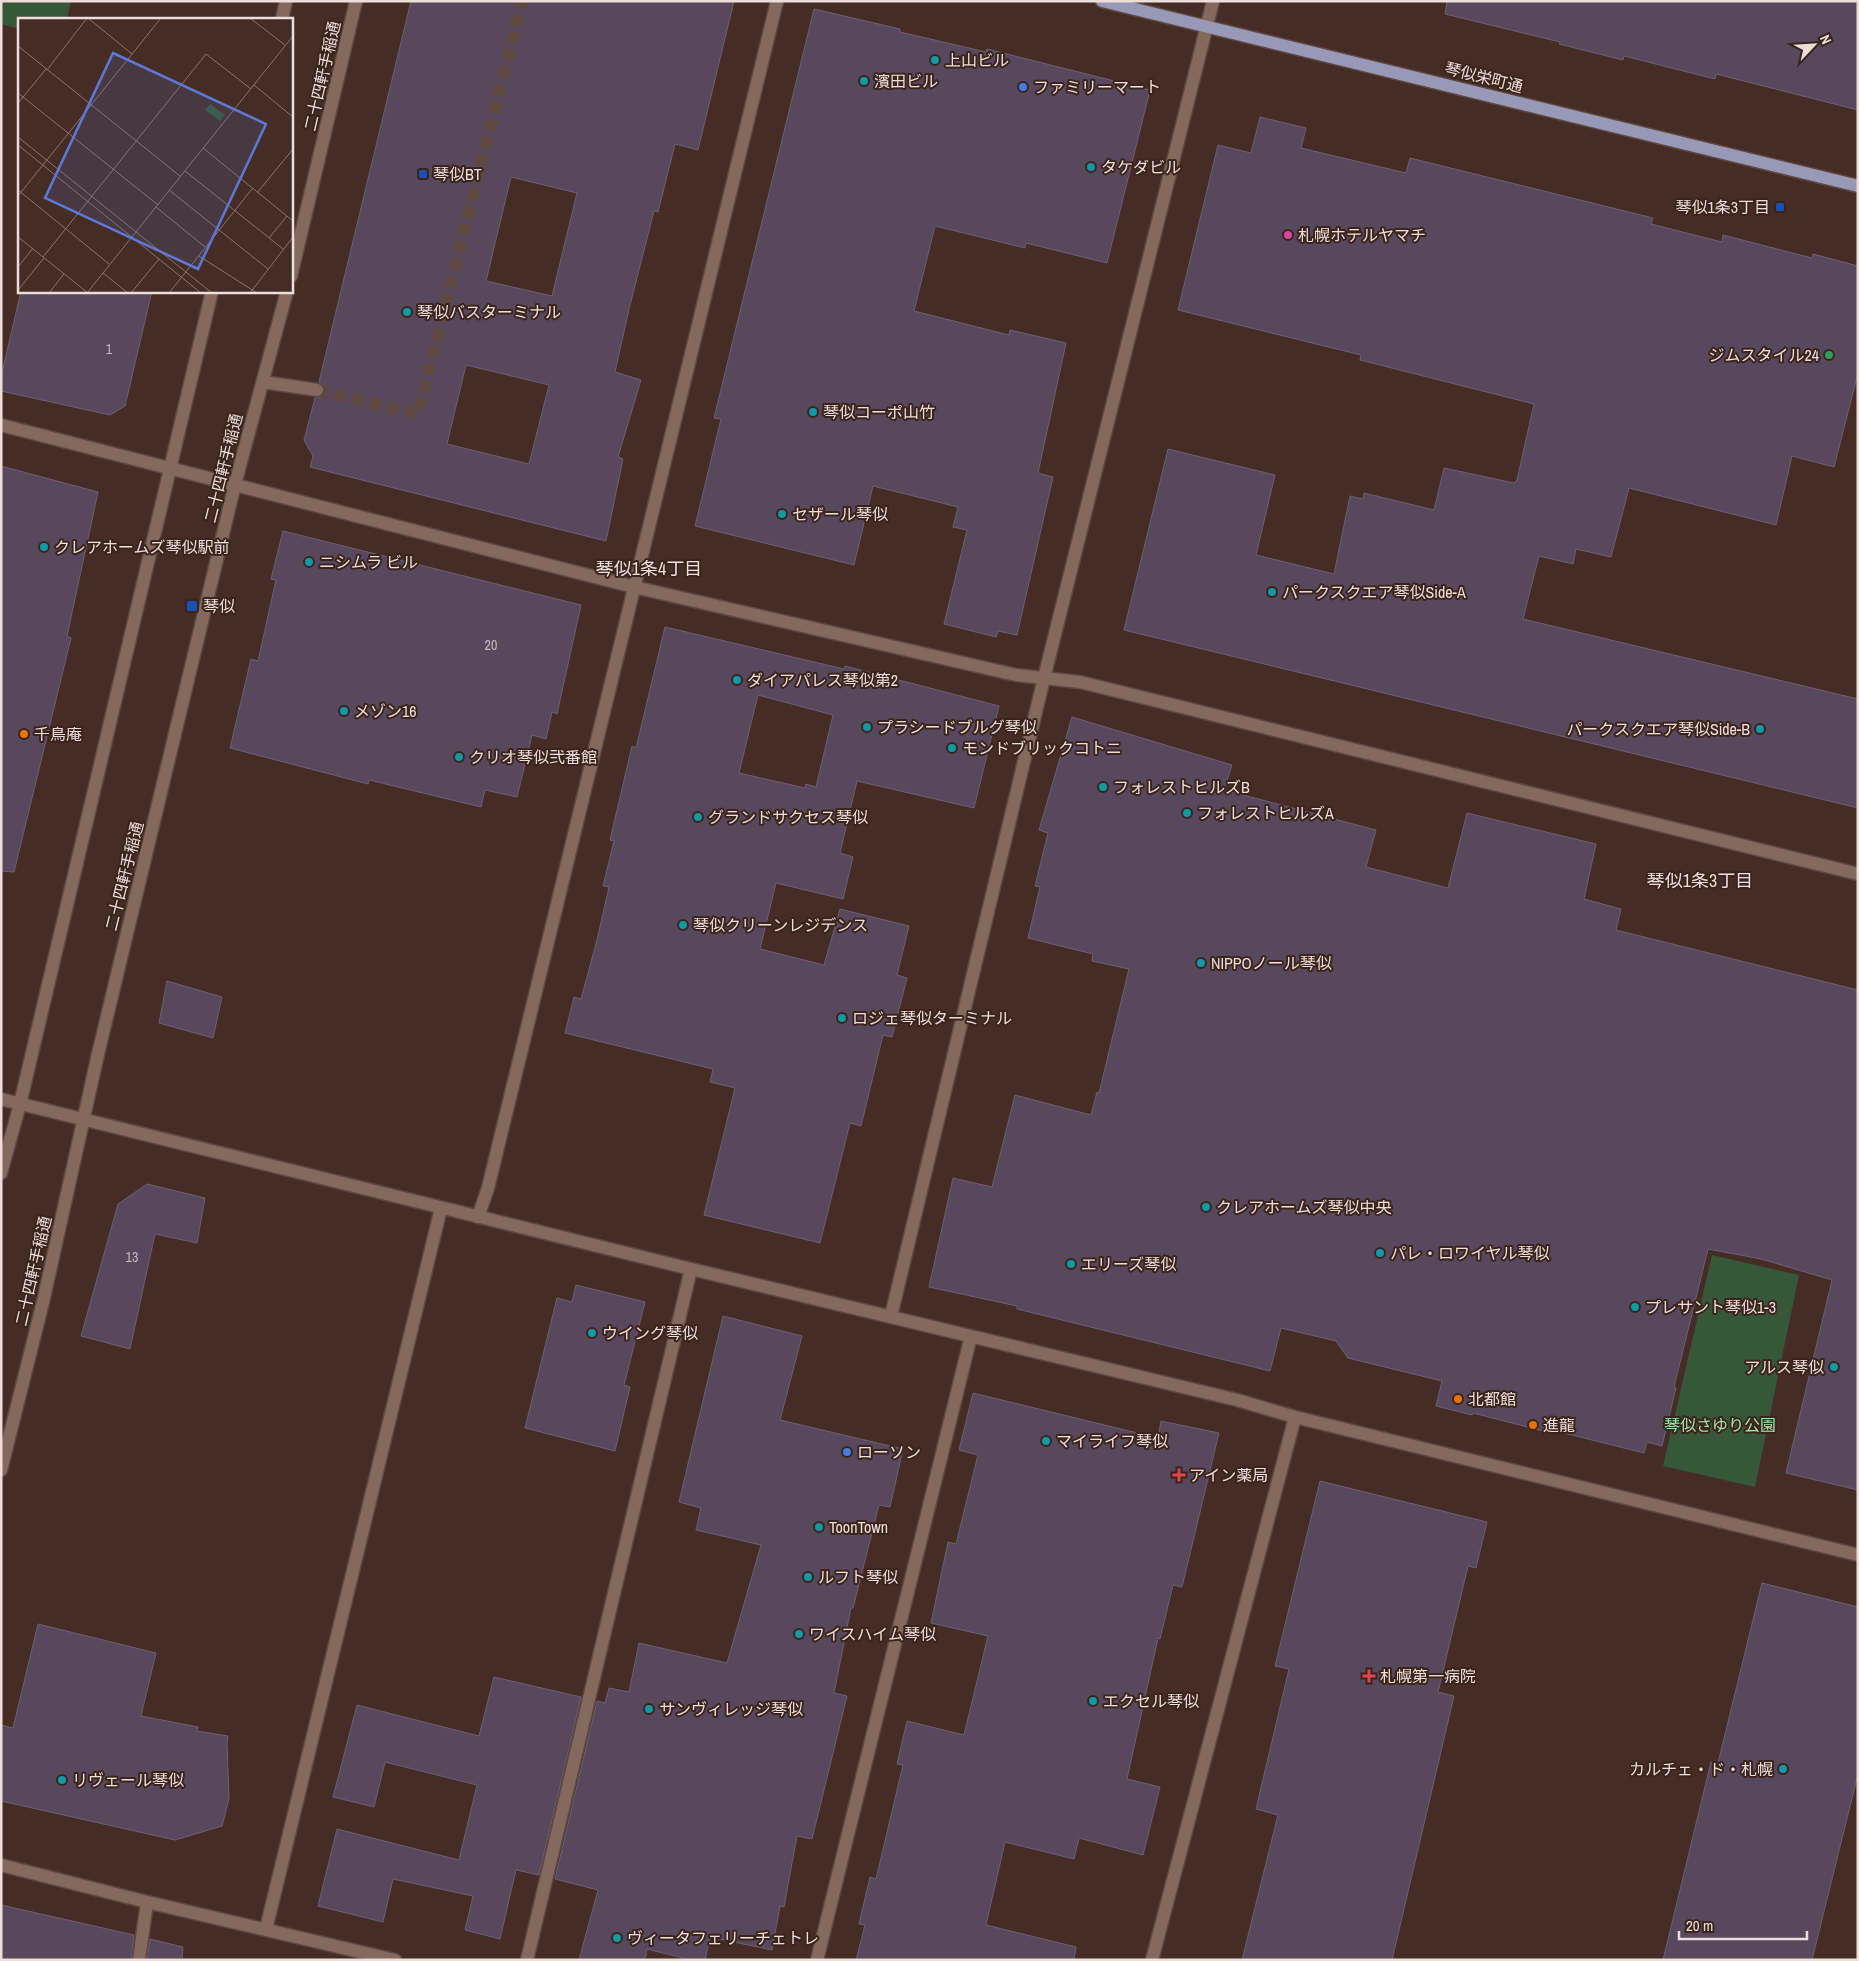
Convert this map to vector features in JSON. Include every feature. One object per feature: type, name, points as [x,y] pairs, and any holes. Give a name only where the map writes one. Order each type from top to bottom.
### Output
[{"type":"main road","name":"琴似栄町通","points":[[1102,1],[1858,186]]},
{"type":"street","points":[[282,18],[286,1]]},
{"type":"street","name":"二十四軒手稲通","points":[[292,272],[356,1]]},
{"type":"street","points":[[478,1217],[488,1188],[777,1]]},
{"type":"street","points":[[890,1316],[1044,678],[1213,1]]},
{"type":"street","points":[[1,1173],[20,1104],[212,292]]},
{"type":"street","name":"二十四軒手稲通","points":[[1,1470],[43,1302],[82,1120],[235,484],[287,292]]},
{"type":"street","points":[[263,382],[317,390]]},
{"type":"street","points":[[1,425],[634,587],[1016,675],[1080,682],[1858,874]]},
{"type":"street","points":[[1,1099],[691,1269],[1236,1400],[1295,1417],[1858,1555]]},
{"type":"street","points":[[266,1929],[441,1208]]},
{"type":"street","points":[[527,1960],[691,1269]]},
{"type":"street","points":[[817,1960],[971,1336]]},
{"type":"street","points":[[1152,1960],[1295,1417]]},
{"type":"street","points":[[1,1865],[146,1902],[395,1960]]},
{"type":"street","points":[[139,1960],[146,1902]]},
{"type":"green space","points":[[1,1],[71,1],[67,18],[18,18],[18,29],[1,24]]},
{"type":"green space","name":"琴似さゆり公園","points":[[1712,1255],[1799,1275],[1755,1487],[1663,1466]]},
{"type":"building","points":[[411,1],[734,1],[698,150],[675,144],[658,212],[654,211],[629,309],[615,372],[641,380],[618,457],[623,459],[606,541],[310,467],[313,456],[304,440],[315,398],[320,397],[325,392],[324,387],[319,382]],"holes":[[[511,177],[577,193],[552,296],[486,281]],[[466,365],[549,385],[529,464],[447,444]]]},
{"type":"building","points":[[1447,1],[1858,1],[1858,110],[1716,74],[1715,79],[1624,56],[1623,60],[1559,44],[1560,42],[1445,14]]},
{"type":"building","points":[[814,9],[900,29],[900,32],[986,52],[987,49],[1150,90],[1107,263],[1026,243],[1025,248],[935,226],[914,311],[1009,335],[1010,330],[1066,343],[1038,473],[1053,477],[1017,635],[998,631],[996,637],[944,624],[967,530],[953,527],[958,507],[873,486],[854,565],[695,526],[721,419],[714,418]]},
{"type":"building","points":[[1260,117],[1306,128],[1301,148],[1406,173],[1410,158],[1653,218],[1651,224],[1722,242],[1723,235],[1812,258],[1813,254],[1858,266],[1858,373],[1834,467],[1792,456],[1776,525],[1629,488],[1611,557],[1576,549],[1573,564],[1539,556],[1523,619],[1858,699],[1858,808],[1124,630],[1168,449],[1275,475],[1256,555],[1334,574],[1350,496],[1363,499],[1364,493],[1434,510],[1444,468],[1514,483],[1517,480],[1534,404],[1360,360],[1361,355],[1178,310],[1218,145],[1251,153]]},
{"type":"building","points":[[21,292],[152,292],[125,406],[110,415],[1,391],[1,377]]},
{"type":"building","points":[[1,466],[98,492],[67,636],[71,638],[14,872],[1,871]]},
{"type":"building","points":[[283,531],[581,605],[557,714],[552,712],[546,739],[532,735],[517,797],[485,790],[481,807],[369,780],[368,784],[230,748],[251,659],[258,661],[276,580],[271,579]]},
{"type":"building","points":[[665,627],[844,669],[845,666],[999,706],[974,808],[857,781],[840,853],[853,857],[843,899],[776,883],[760,949],[824,965],[840,909],[909,926],[897,975],[907,978],[892,1037],[883,1035],[861,1126],[850,1123],[820,1243],[704,1215],[735,1088],[710,1082],[713,1069],[565,1033],[574,997],[581,999],[597,940],[609,887],[603,886],[614,841],[610,840],[632,746],[636,748]],"holes":[[[758,695],[833,715],[816,787],[806,784],[805,788],[739,773]]]},
{"type":"building","points":[[1072,717],[1232,765],[1224,790],[1376,830],[1366,867],[1448,888],[1467,813],[1596,844],[1584,899],[1621,909],[1616,930],[1858,990],[1858,1490],[1786,1473],[1832,1280],[1761,1259],[1708,1249],[1674,1387],[1676,1388],[1662,1446],[1647,1442],[1644,1453],[1548,1429],[1547,1432],[1473,1413],[1472,1415],[1436,1406],[1442,1381],[1348,1358],[1336,1341],[1281,1328],[1270,1371],[1017,1309],[1017,1306],[929,1287],[953,1178],[992,1187],[1015,1095],[1091,1115],[1097,1092],[1099,1093],[1129,969],[1092,961],[1093,954],[1028,938],[1040,887],[1035,886],[1048,833],[1039,830]]},
{"type":"building","points":[[167,981],[222,997],[213,1038],[159,1023]]},
{"type":"building","points":[[147,1184],[205,1198],[197,1243],[155,1234],[130,1349],[81,1336],[118,1204]]},
{"type":"building","points":[[576,1285],[645,1302],[624,1385],[630,1387],[615,1451],[525,1428],[557,1298],[572,1302]]},
{"type":"building","points":[[723,1316],[802,1336],[780,1420],[903,1449],[890,1507],[879,1505],[853,1608],[851,1608],[834,1693],[847,1696],[812,1839],[797,1836],[784,1907],[780,1906],[772,1950],[710,1937],[705,1960],[691,1960],[647,1949],[645,1960],[579,1960],[598,1890],[555,1879],[597,1701],[605,1703],[609,1688],[629,1692],[639,1643],[727,1663],[761,1545],[696,1530],[701,1508],[679,1502]]},
{"type":"building","points":[[973,1393],[1158,1438],[1161,1421],[1219,1433],[1182,1587],[1173,1585],[1160,1639],[1158,1638],[1127,1779],[1160,1787],[1143,1855],[1079,1838],[1074,1859],[1005,1842],[986,1925],[1076,1947],[1074,1960],[856,1960],[865,1925],[859,1924],[870,1877],[876,1879],[903,1765],[897,1764],[907,1721],[964,1735],[988,1636],[931,1623],[948,1542],[956,1544],[978,1455],[959,1450]]},
{"type":"building","points":[[1320,1481],[1487,1522],[1476,1568],[1468,1566],[1438,1692],[1454,1696],[1392,1960],[1242,1960],[1278,1815],[1256,1809],[1289,1669],[1275,1666]]},
{"type":"building","name":"カルチェ・ド・札幌","points":[[1762,1583],[1858,1607],[1858,1774],[1812,1960],[1663,1960],[1711,1762],[1718,1763]]},
{"type":"building","points":[[38,1624],[156,1653],[141,1716],[198,1727],[197,1731],[228,1736],[229,1799],[222,1826],[175,1840],[1,1801],[1,1725],[13,1728]]},
{"type":"building","points":[[494,1677],[581,1697],[539,1875],[516,1870],[500,1939],[465,1930],[473,1896],[393,1879],[383,1922],[318,1906],[337,1829],[459,1860],[477,1785],[385,1762],[374,1807],[333,1797],[357,1705],[479,1736]]},
{"type":"building","points":[[1,1905],[134,1935],[131,1960],[1,1960]]},
{"type":"building","points":[[150,1939],[183,1947],[182,1960],[147,1960]]},
{"type":"tunnel","points":[[317,390],[418,414],[522,1]]},
{"type":"place","name":"上山ビル","points":[[935,60]]},
{"type":"place","name":"濱田ビル","points":[[864,81]]},
{"type":"place","name":"ファミリーマート","points":[[1023,87]]},
{"type":"place","name":"タケダビル","points":[[1091,167]]},
{"type":"place","name":"琴似BT","points":[[423,174]]},
{"type":"place","name":"琴似1条3丁目","points":[[1780,207]]},
{"type":"place","name":"札幌ホテルヤマチ","points":[[1288,235]]},
{"type":"place","name":"琴似バスターミナル","points":[[407,312]]},
{"type":"place","name":"ジムスタイル24","points":[[1829,355]]},
{"type":"place","name":"琴似コーポ山竹","points":[[813,412]]},
{"type":"place","name":"セザール琴似","points":[[782,514]]},
{"type":"place","name":"クレアホームズ琴似駅前","points":[[44,547]]},
{"type":"place","name":"ニシムラ ビル","points":[[309,562]]},
{"type":"place","name":"パークスクエア琴似Side-A","points":[[1272,592]]},
{"type":"place","name":"琴似","points":[[192,606]]},
{"type":"place","name":"ダイアパレス琴似第2","points":[[737,680]]},
{"type":"place","name":"メゾン16","points":[[344,711]]},
{"type":"place","name":"プラシードブルグ琴似","points":[[867,727]]},
{"type":"place","name":"パークスクエア琴似Side-B","points":[[1760,729]]},
{"type":"place","name":"千鳥庵","points":[[24,734]]},
{"type":"place","name":"モンドブリックコトニ","points":[[952,748]]},
{"type":"place","name":"クリオ琴似弐番館","points":[[459,757]]},
{"type":"place","name":"フォレストヒルズB","points":[[1103,787]]},
{"type":"place","name":"フォレストヒルズA","points":[[1187,813]]},
{"type":"place","name":"グランドサクセス琴似","points":[[698,817]]},
{"type":"place","name":"琴似クリーンレジデンス","points":[[683,925]]},
{"type":"place","name":"NIPPOノール琴似","points":[[1201,963]]},
{"type":"place","name":"ロジェ琴似ターミナル","points":[[842,1018]]},
{"type":"place","name":"クレアホームズ琴似中央","points":[[1206,1207]]},
{"type":"place","name":"パレ・ロワイヤル琴似","points":[[1380,1253]]},
{"type":"place","name":"エリーズ琴似","points":[[1071,1264]]},
{"type":"place","name":"プレサント琴似1-3","points":[[1635,1307]]},
{"type":"place","name":"ウイング琴似","points":[[592,1333]]},
{"type":"place","name":"アルス琴似","points":[[1834,1367]]},
{"type":"place","name":"北都館","points":[[1458,1399]]},
{"type":"place","name":"進龍","points":[[1533,1425]]},
{"type":"place","name":"マイライフ琴似","points":[[1046,1441]]},
{"type":"place","name":"ローソン","points":[[847,1452]]},
{"type":"place","name":"アイン薬局","points":[[1179,1475]]},
{"type":"place","name":"ToonTown","points":[[819,1527]]},
{"type":"place","name":"ルフト琴似","points":[[808,1577]]},
{"type":"place","name":"ワイスハイム琴似","points":[[799,1634]]},
{"type":"place","name":"札幌第一病院","points":[[1369,1676]]},
{"type":"place","name":"エクセル琴似","points":[[1093,1701]]},
{"type":"place","name":"サンヴィレッジ琴似","points":[[649,1709]]},
{"type":"place","name":"カルチェ・ド・札幌","points":[[1783,1769]]},
{"type":"place","name":"リヴェール琴似","points":[[62,1780]]},
{"type":"place","name":"ヴィータフェリーチェトレ","points":[[617,1938]]},
{"type":"district","name":"琴似1条4丁目","points":[[649,568]]},
{"type":"district","name":"琴似1条3丁目","points":[[1700,880]]}]
